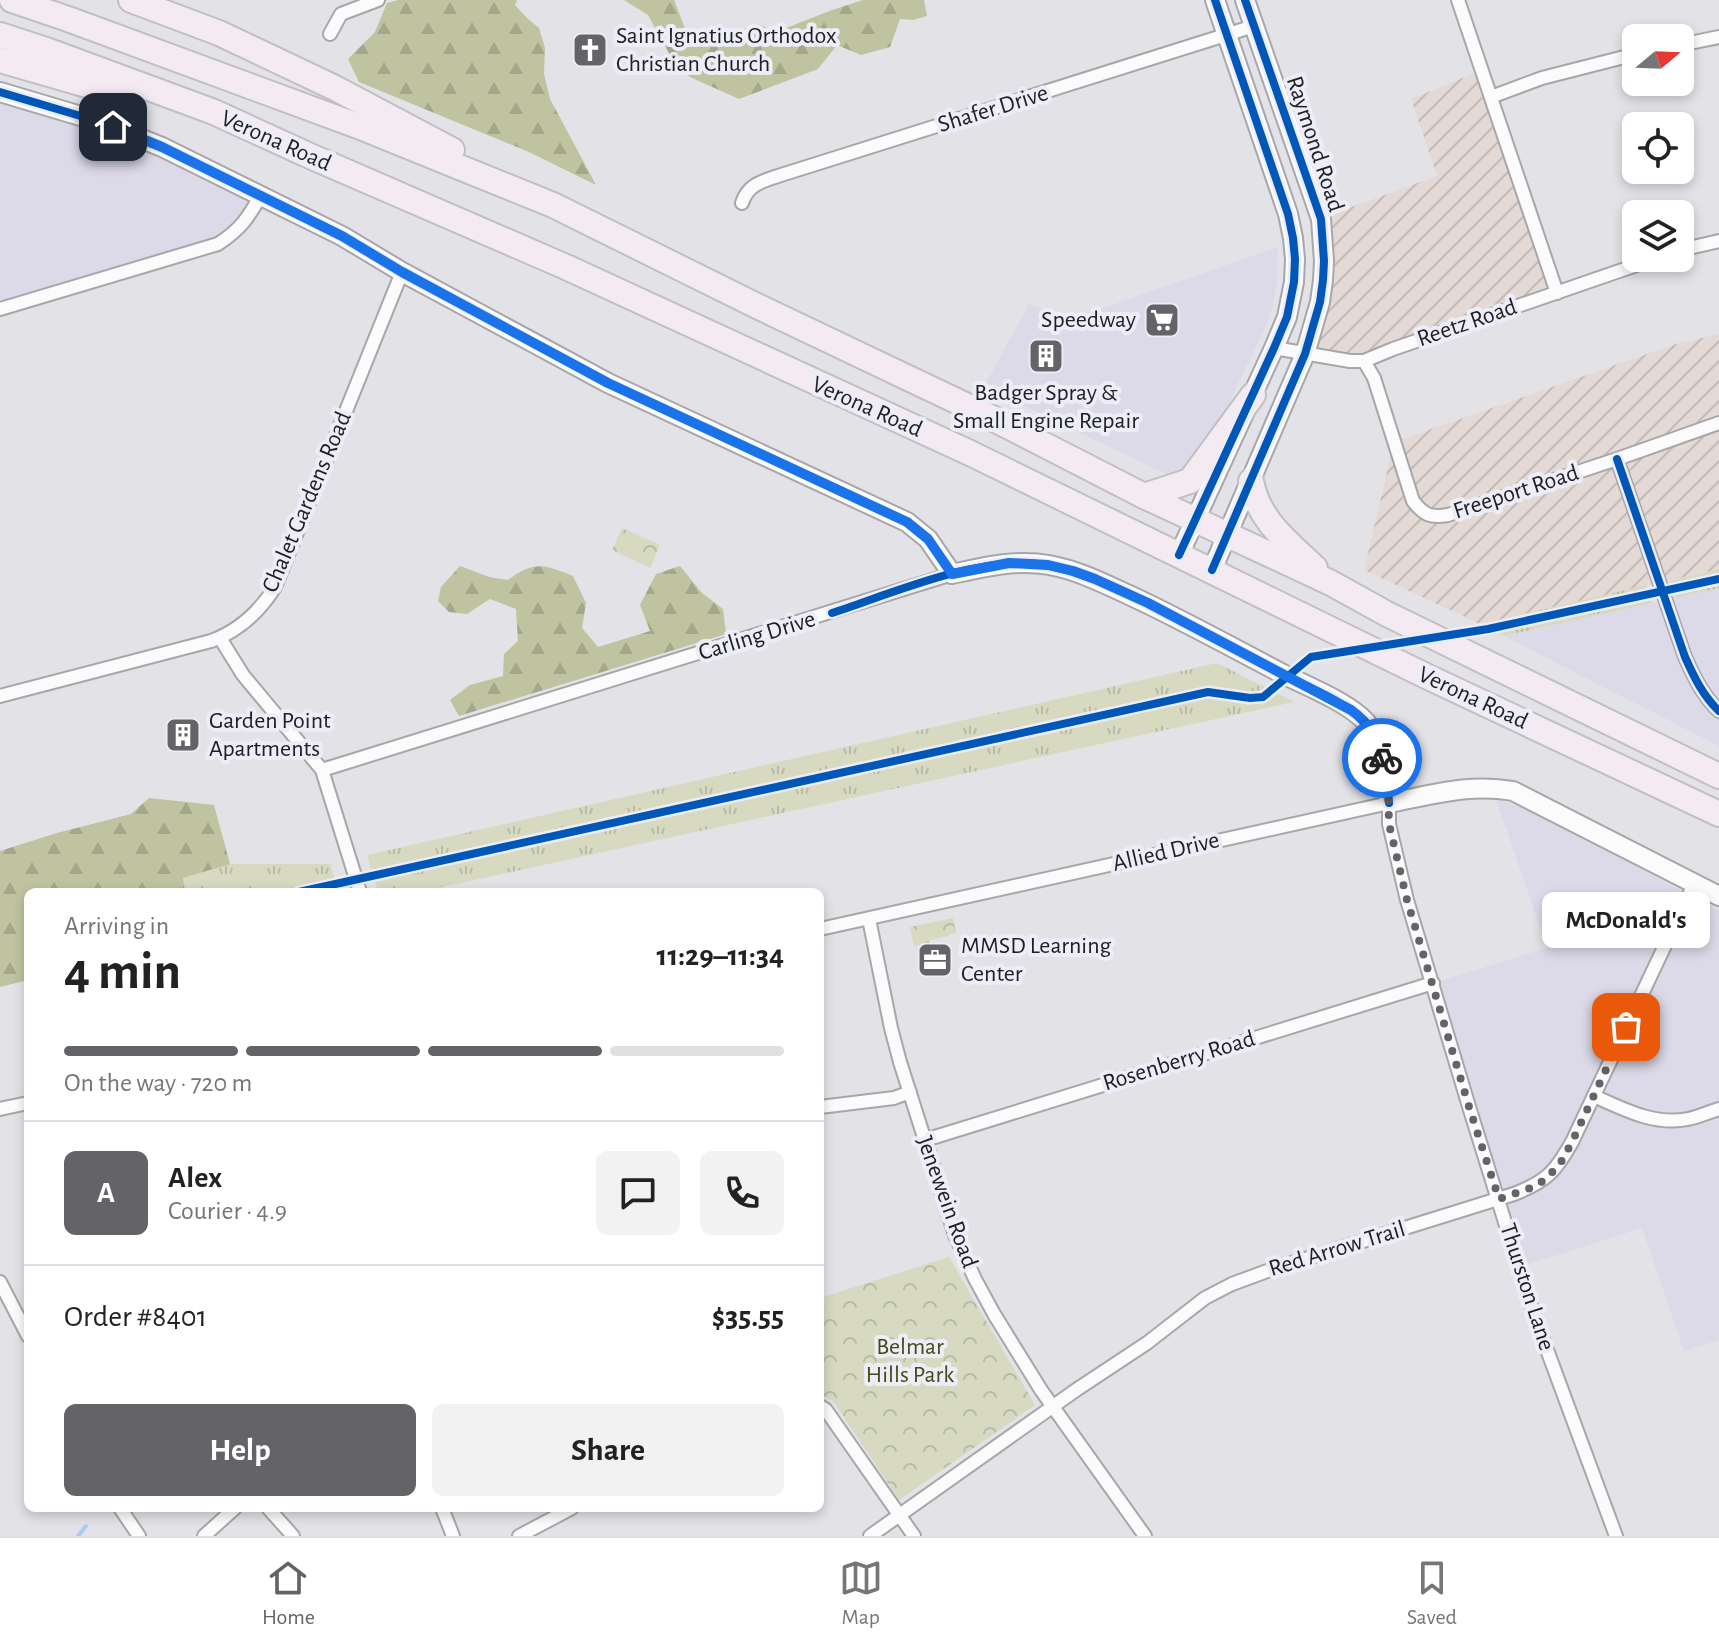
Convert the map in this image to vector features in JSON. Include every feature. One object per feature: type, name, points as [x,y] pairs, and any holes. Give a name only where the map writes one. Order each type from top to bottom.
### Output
[{"type":"highway","name":"Verona Road","points":[[12,0],[358,126],[553,205],[988,416],[1185,516],[1331,583],[1387,614],[1719,776]]},
{"type":"highway","points":[[131,0],[219,33],[335,88],[553,205]]},
{"type":"highway","name":"Verona Road","points":[[0,35],[214,112],[566,267],[970,453],[1426,676],[1719,814]]},
{"type":"highway","points":[[0,60],[105,89],[310,156]]},
{"type":"highway","points":[[1144,496],[1190,481],[1253,395]]},
{"type":"highway","points":[[1251,481],[1259,508],[1273,526],[1331,583]]},
{"type":"street","points":[[330,34],[341,14],[378,0]]},
{"type":"street","name":"Raymond Road","points":[[1179,555],[1185,516],[1253,395],[1287,317],[1294,282],[1295,259],[1288,214],[1215,0]]},
{"type":"street","name":"Raymond Road","points":[[1212,570],[1305,354],[1323,280],[1321,219],[1245,0]]},
{"type":"street","points":[[1458,0],[1557,293]]},
{"type":"street","name":"Shafer Drive","points":[[742,203],[746,192],[759,183],[781,175],[1254,26]]},
{"type":"street","points":[[1694,42],[1719,37]]},
{"type":"street","points":[[1491,97],[1542,78],[1622,58]]},
{"type":"street","points":[[0,92],[94,120],[162,147],[342,236],[402,272],[608,383],[907,522],[928,539],[952,574]]},
{"type":"street","points":[[0,309],[218,244],[236,232],[261,195]]},
{"type":"street","points":[[1694,247],[1719,241]]},
{"type":"street","name":"Reetz Road","points":[[1274,348],[1364,361],[1622,270]]},
{"type":"street","name":"Chalet Gardens Road","points":[[0,696],[220,638],[247,621],[275,587],[402,272]]},
{"type":"street","name":"Freeport Road","points":[[1364,361],[1374,378],[1413,501],[1429,515],[1448,515],[1719,423]]},
{"type":"street","points":[[1617,459],[1685,657],[1703,692],[1719,711]]},
{"type":"street","name":"Carling Drive","points":[[322,770],[952,574],[1009,563],[1048,565],[1095,579],[1148,603],[1359,716],[1378,742],[1389,803]]},
{"type":"street","points":[[220,638],[243,675],[322,770],[359,888]]},
{"type":"street","name":"Allied Drive","points":[[824,928],[1464,788],[1491,787],[1513,791],[1694,884]]},
{"type":"street","name":"Thurston Lane","points":[[1389,803],[1389,824],[1407,900],[1470,1110],[1533,1312],[1616,1536]]},
{"type":"street","points":[[1694,884],[1719,896]]},
{"type":"street","name":"Red Arrow Trail","points":[[870,1536],[1147,1343],[1205,1298],[1270,1270],[1536,1186],[1549,1176],[1572,1142],[1694,884]]},
{"type":"street","name":"Jenewein Road","points":[[869,919],[891,1028],[955,1235],[994,1314],[1053,1406],[1145,1536]]},
{"type":"street","name":"Rosenberry Road","points":[[925,1140],[1433,983]]},
{"type":"street","points":[[824,1107],[894,1098],[910,1092]]},
{"type":"street","points":[[1594,1096],[1659,1119],[1689,1119],[1719,1109]]},
{"type":"street","points":[[0,1109],[24,1104]]},
{"type":"street","points":[[0,1282],[24,1328]]},
{"type":"street","points":[[824,1409],[914,1536]]},
{"type":"street","points":[[123,1512],[139,1536]]},
{"type":"street","points":[[204,1536],[231,1512]]},
{"type":"street","points":[[272,1512],[293,1536]]},
{"type":"street","points":[[444,1512],[453,1536]]},
{"type":"street","points":[[519,1536],[564,1512]]},
{"type":"shaded area","points":[[1482,70],[1557,293],[1364,361],[1305,354],[1320,302],[1321,218],[1437,176],[1411,99]]},
{"type":"shaded area","points":[[0,92],[261,195],[236,232],[0,309]]},
{"type":"shaded area","points":[[1278,247],[1277,285],[1270,317],[1206,451],[1189,469],[1166,474],[984,387],[1029,304],[1086,330],[1095,311]]},
{"type":"shaded area","points":[[1719,334],[1719,569],[1480,624],[1364,570],[1394,442],[1676,344]]},
{"type":"shaded area","points":[[1719,588],[1719,746],[1504,636]]},
{"type":"shaded area","points":[[1496,799],[1526,809],[1573,832],[1719,911],[1719,1340],[1684,1351],[1642,1228],[1519,1267],[1433,983],[1547,948]]},
{"type":"green space","points":[[398,0],[517,0],[515,5],[539,28],[545,48],[544,74],[550,99],[596,185],[529,152],[359,82],[348,59],[375,32],[387,3]]},
{"type":"green space","points":[[624,0],[674,0],[686,31],[709,41],[758,24],[776,32],[863,0],[924,0],[927,16],[913,20],[900,19],[890,47],[861,55],[837,45],[818,69],[739,99],[690,77],[672,59],[648,15]]},
{"type":"green space","points":[[622,528],[660,545],[650,568],[612,550]]},
{"type":"green space","points":[[460,566],[489,577],[508,580],[526,569],[540,566],[573,576],[586,603],[582,628],[598,647],[650,631],[640,605],[656,574],[680,566],[702,593],[723,609],[726,634],[459,716],[450,700],[470,685],[503,676],[504,654],[518,641],[516,609],[490,599],[467,614],[449,612],[438,601],[441,587]]},
{"type":"green space","points":[[1719,569],[1719,588],[1675,598],[1669,581]]},
{"type":"green space","points":[[1646,585],[1652,603],[1504,636],[1480,624]]},
{"type":"green space","points":[[1217,663],[1294,702],[437,888],[377,888],[367,855]]},
{"type":"green space","points":[[149,798],[214,805],[230,864],[183,878],[184,888],[24,888],[24,981],[0,987],[0,851],[131,814]]},
{"type":"green space","points":[[230,864],[330,864],[338,888],[184,888],[182,878]]},
{"type":"green space","points":[[953,918],[956,933],[914,946],[910,927]]},
{"type":"green space","name":"Belmar Hills Park","points":[[949,1257],[1035,1405],[899,1500],[833,1401],[824,1396],[824,1297]]},
{"type":"waterway","points":[[78,1536],[86,1526]]},
{"type":"cycle path","points":[[1179,555],[1274,348],[1287,317],[1294,282],[1295,259],[1288,214],[1215,0]]},
{"type":"cycle path","points":[[1212,570],[1305,354],[1323,280],[1321,219],[1245,0]]},
{"type":"cycle path","points":[[0,92],[94,120],[162,147],[342,236],[498,324]]},
{"type":"cycle path","points":[[1617,459],[1685,657],[1695,679],[1719,711]]},
{"type":"cycle path","points":[[832,613],[929,580],[979,567],[1027,563],[1084,575],[1144,601],[1349,709],[1366,723],[1377,740],[1386,772],[1389,803]]},
{"type":"cycle path","points":[[317,888],[1208,692],[1263,697],[1311,657],[1488,629],[1719,579]]},
{"type":"way so far","points":[[1382,758],[1388,785],[1389,824],[1407,900],[1499,1199],[1536,1186],[1561,1162],[1626,1027]]},
{"type":"place","name":"Saint Ignatius Orthodox Christian Church","points":[[590,50]]},
{"type":"place","name":"Speedway","points":[[1162,320]]},
{"type":"place","name":"Badger Spray & Small Engine Repair","points":[[1046,356]]},
{"type":"place","name":"Garden Point Apartments","points":[[183,735]]},
{"type":"place","name":"MMSD Learning Center","points":[[935,960]]},
{"type":"place","name":"McDonald's","points":[[1626,1027]]},
{"type":"route","points":[[113,127],[162,147],[342,236],[402,272],[608,383],[907,522],[928,539],[952,574],[1009,563],[1048,565],[1095,579],[1148,603],[1351,710],[1373,732],[1382,758]]}]
